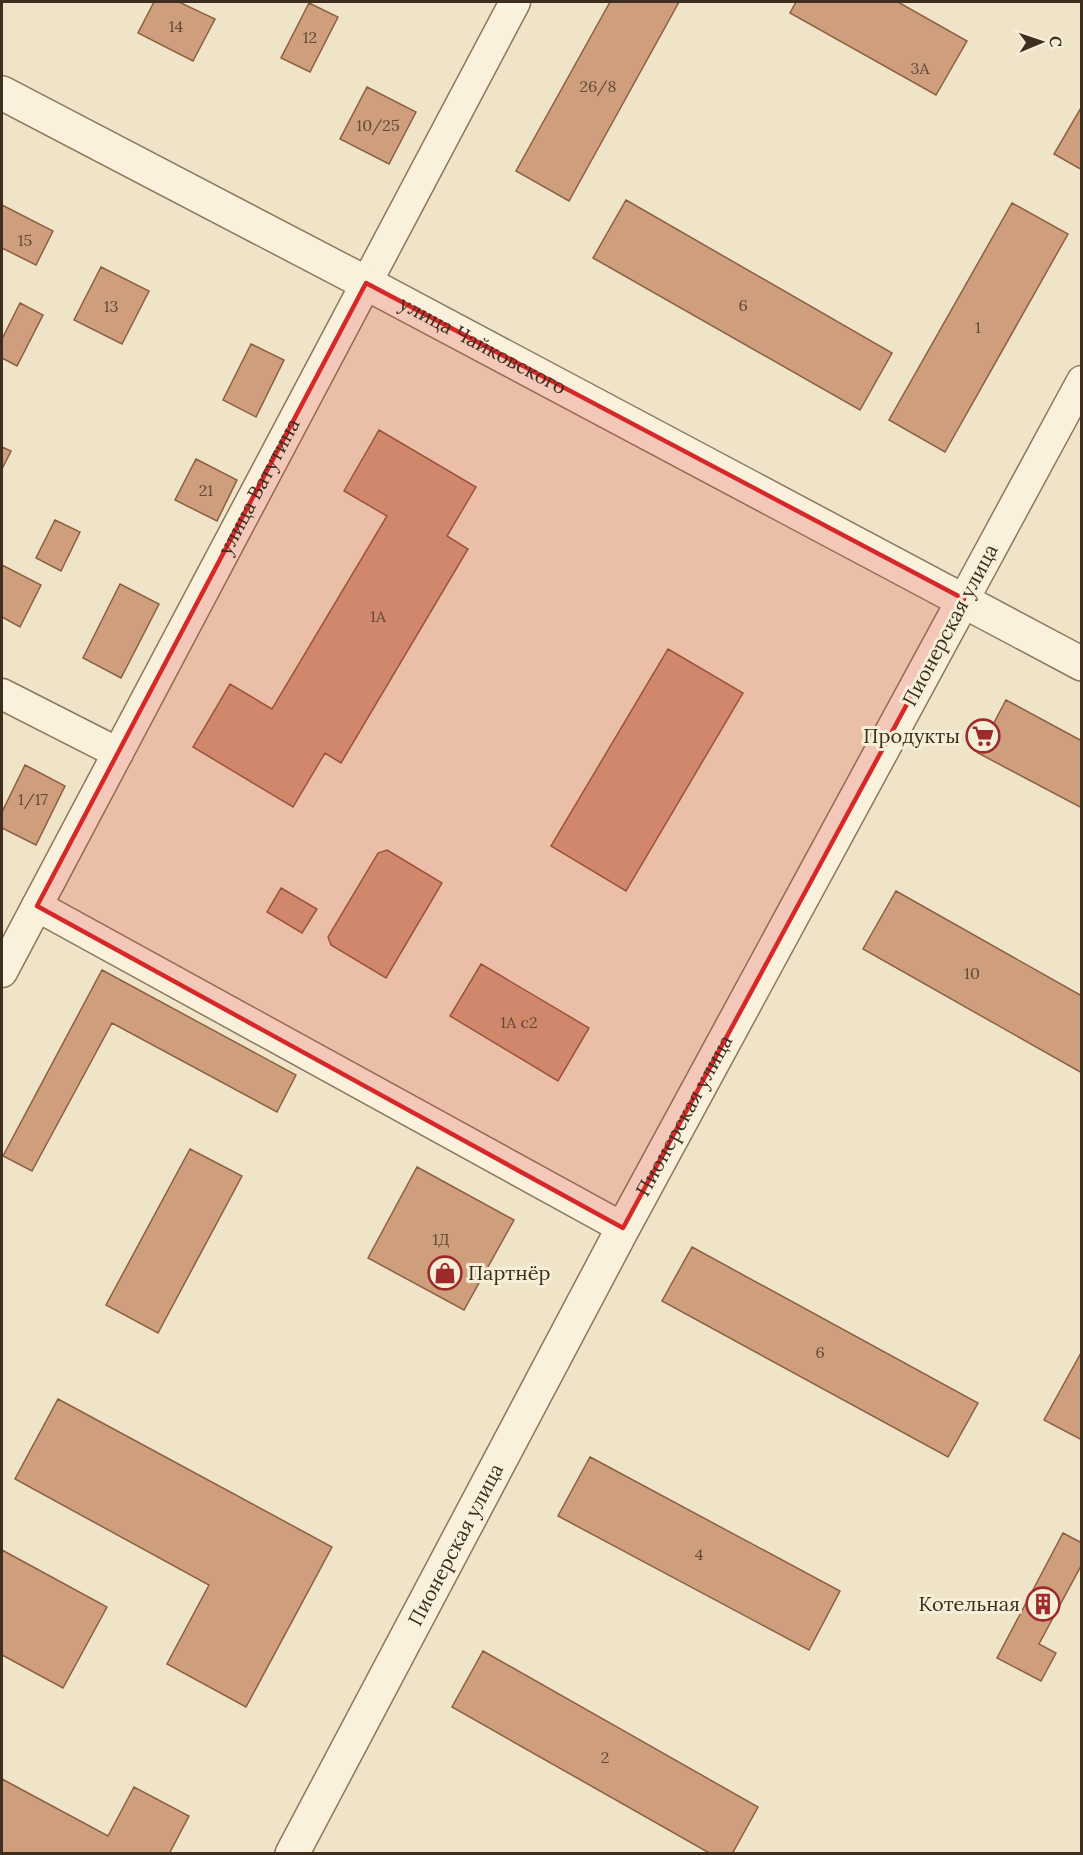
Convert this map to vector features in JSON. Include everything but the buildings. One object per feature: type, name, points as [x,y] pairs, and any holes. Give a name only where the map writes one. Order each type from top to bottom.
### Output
[{"type":"street","name":"улица Ватутина","points":[[2,972],[515,2]]},
{"type":"street","name":"улица Чайковского","points":[[2,93],[964,599],[1082,664]]},
{"type":"street","name":"Пионерская улица","points":[[292,1854],[623,1228],[1082,381]]},
{"type":"street","points":[[2,694],[118,753]]},
{"type":"street","points":[[37,906],[623,1228]]},
{"type":"highlighted area","points":[[366,283],[964,599],[623,1228],[37,906]]},
{"type":"place","name":"Продукты","points":[[983,736]]},
{"type":"place","name":"Партнёр","points":[[445,1273]]},
{"type":"place","name":"Котельная","points":[[1043,1604]]}]
